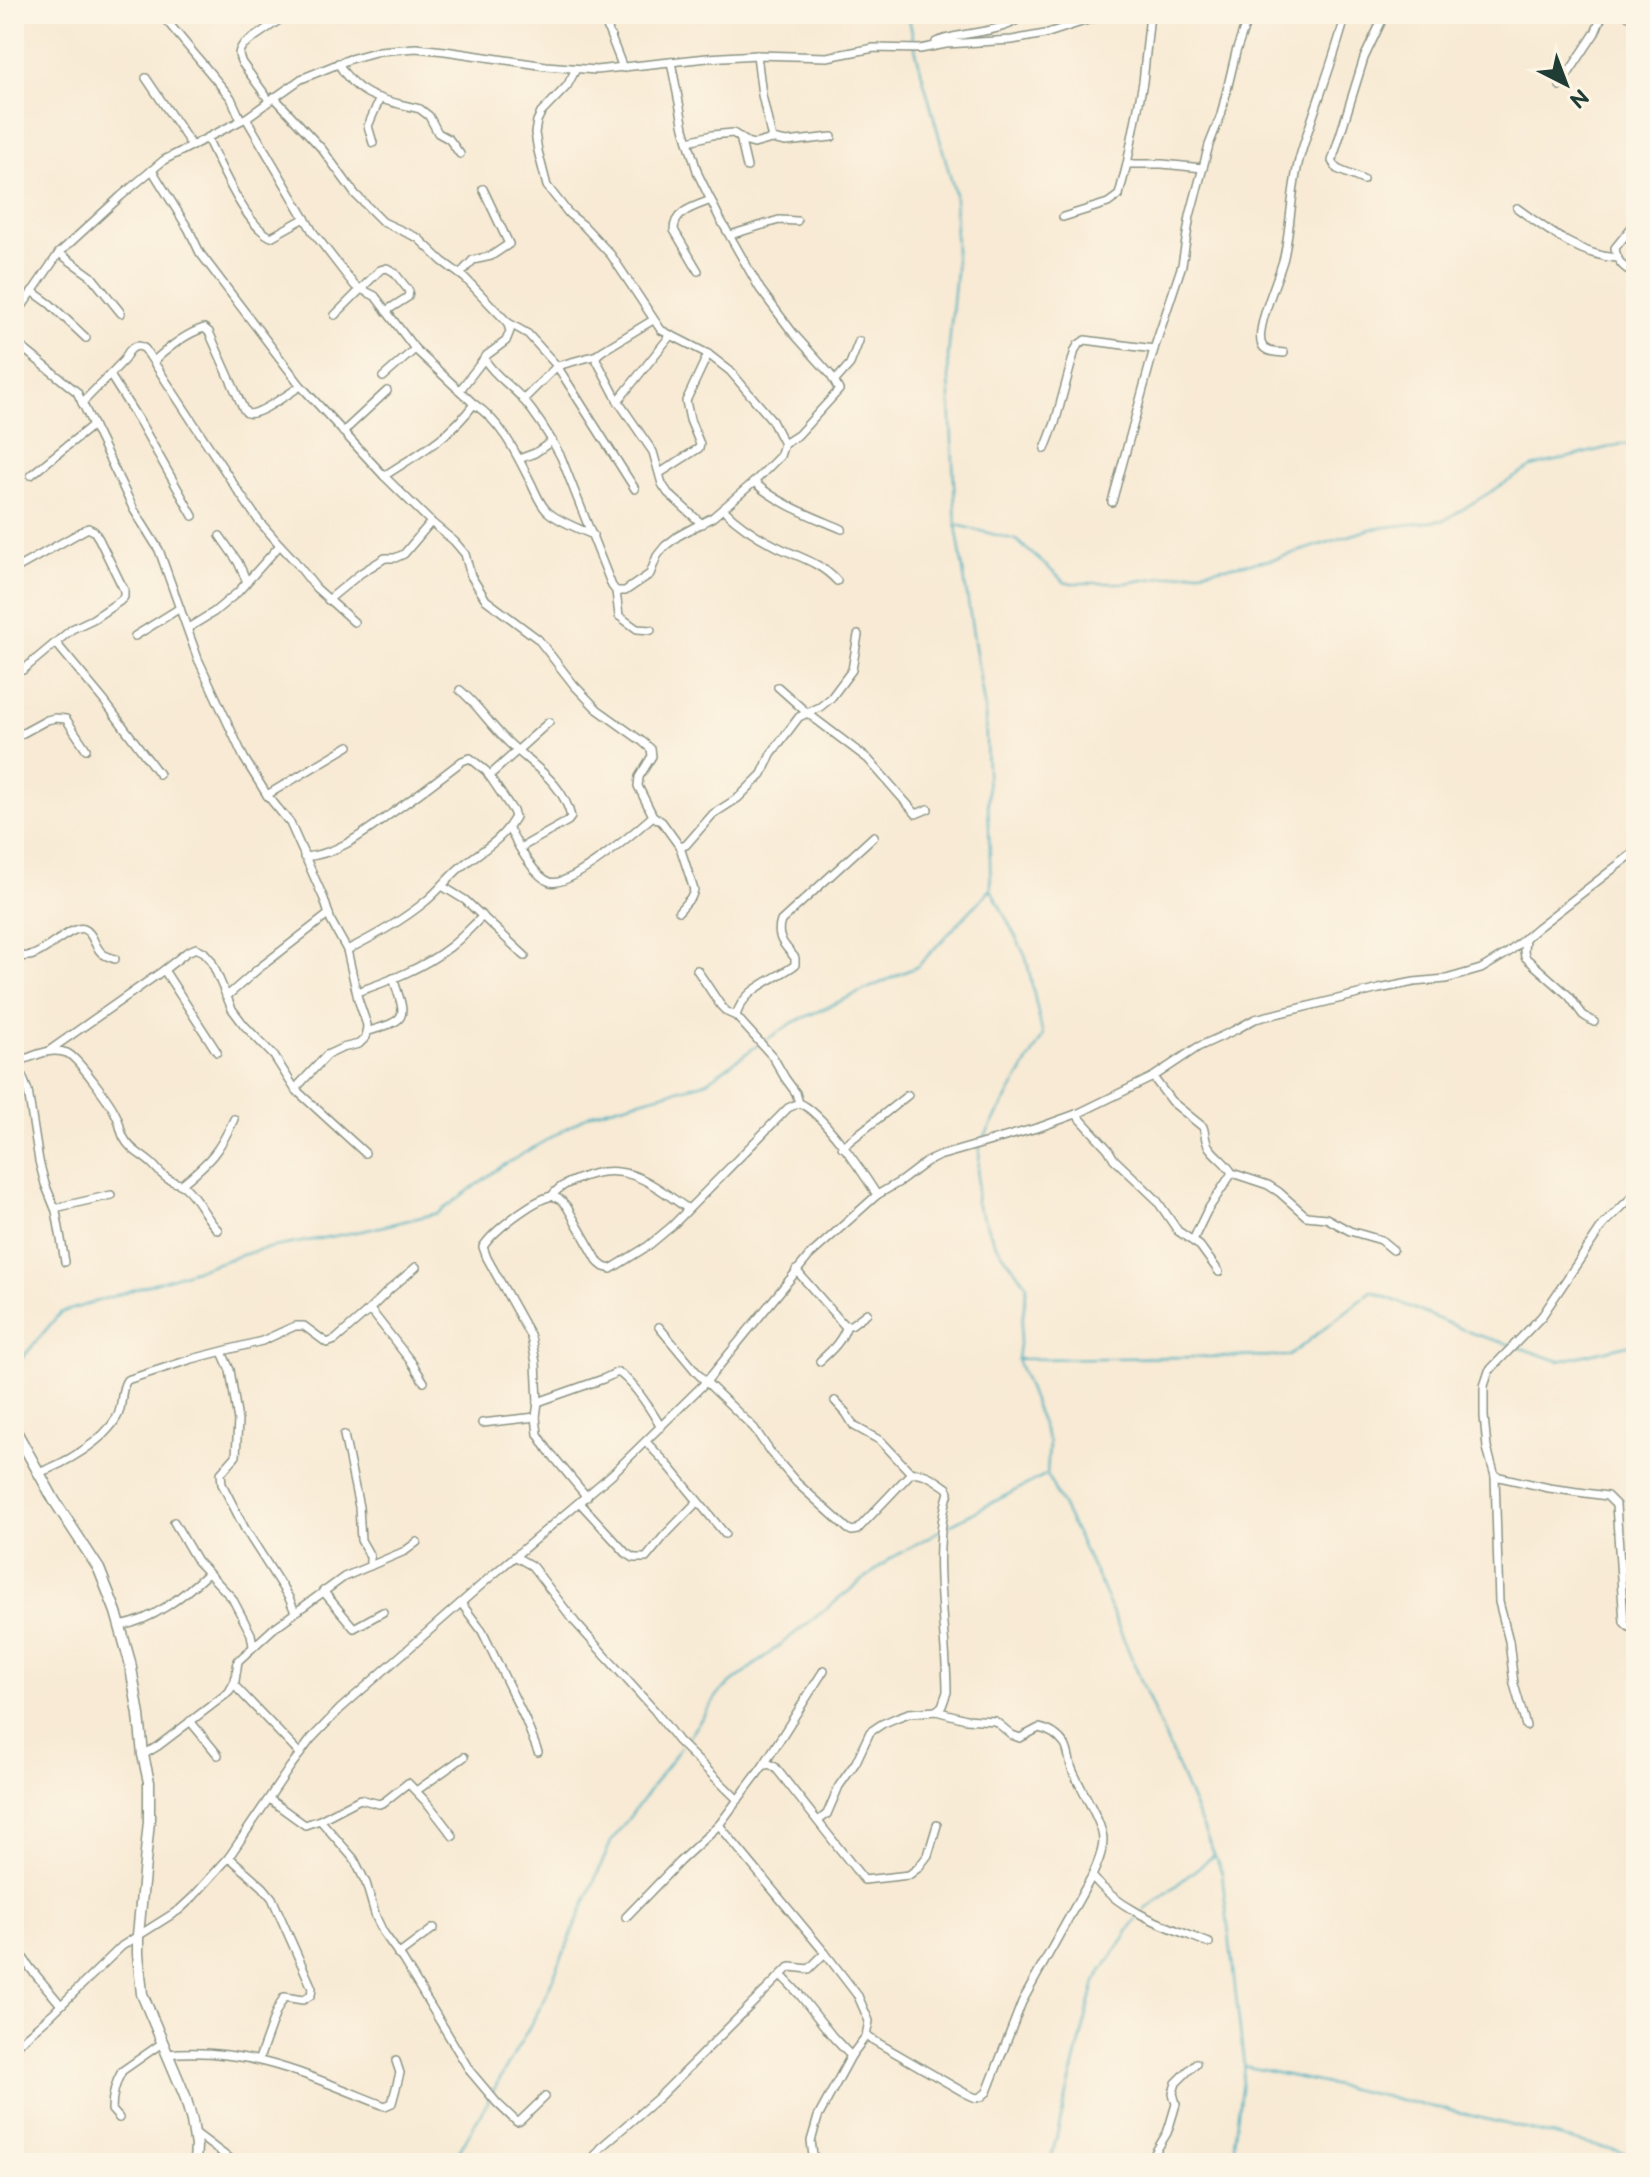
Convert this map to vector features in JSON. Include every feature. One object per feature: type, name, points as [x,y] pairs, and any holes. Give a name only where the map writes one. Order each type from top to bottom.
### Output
[{"type":"main road","points":[[14,1428],[38,1473],[99,1569],[130,1662],[149,1782],[149,1821],[138,1935],[142,1994],[185,2096],[194,2132],[195,2163]]},
{"type":"street","points":[[161,14],[231,98],[305,218],[355,286],[375,296],[415,349],[503,431],[548,512],[593,535]]},
{"type":"street","points":[[288,14],[243,45],[238,56],[242,63],[272,99],[322,149],[355,194],[383,222],[418,238],[460,274],[507,322],[528,334],[557,366],[635,489]]},
{"type":"street","points":[[602,14],[623,68]]},
{"type":"street","points":[[924,47],[949,36],[1013,23],[1024,14]]},
{"type":"street","points":[[14,318],[59,253],[164,160],[244,119],[301,79],[338,63],[379,51],[416,48],[576,69],[623,68],[757,55],[827,57],[874,48],[901,50],[1012,40],[1045,34],[1101,14]]},
{"type":"street","points":[[1063,217],[1108,203],[1119,195],[1143,82],[1150,14]]},
{"type":"street","points":[[1112,502],[1154,349],[1182,265],[1190,216],[1249,14]]},
{"type":"street","points":[[1284,353],[1270,352],[1264,348],[1260,332],[1283,261],[1292,188],[1346,14]]},
{"type":"street","points":[[1363,180],[1337,169],[1332,161],[1364,58],[1385,14]]},
{"type":"street","points":[[1560,86],[1595,33],[1603,14]]},
{"type":"street","points":[[1624,14],[1636,19]]},
{"type":"street","points":[[757,55],[772,139]]},
{"type":"street","points":[[616,591],[625,591],[650,574],[665,546],[723,509],[754,482],[780,456],[784,444],[798,435],[839,390],[835,381],[771,304],[711,200],[698,174],[684,128],[671,62]]},
{"type":"street","points":[[338,63],[352,84],[380,98],[425,112],[438,133],[449,139],[460,154]]},
{"type":"street","points":[[576,69],[567,86],[537,121],[535,133],[547,186],[611,255],[661,330],[708,354],[730,371],[771,419],[784,444]]},
{"type":"street","points":[[146,78],[192,146]]},
{"type":"street","points":[[373,143],[368,126],[380,98]]},
{"type":"street","points":[[689,141],[733,133],[754,144],[772,139],[786,142],[832,137]]},
{"type":"street","points":[[740,137],[747,167]]},
{"type":"street","points":[[207,138],[244,210],[264,233],[271,237],[305,218]]},
{"type":"street","points":[[1127,164],[1203,168]]},
{"type":"street","points":[[152,170],[200,253],[301,386],[384,476],[454,541],[465,554],[471,576],[486,600],[538,639],[597,709],[651,749],[652,756],[639,777],[638,786],[653,816],[662,822],[680,847],[692,879],[692,896],[679,911]]},
{"type":"street","points":[[460,274],[473,260],[491,256],[509,244],[483,189]]},
{"type":"street","points":[[698,271],[674,230],[674,222],[679,214],[711,200]]},
{"type":"street","points":[[1517,208],[1547,230],[1588,252],[1616,258]]},
{"type":"street","points":[[730,235],[779,220],[797,221]]},
{"type":"street","points":[[1636,222],[1615,248],[1616,258],[1636,275]]},
{"type":"street","points":[[59,253],[91,276],[121,313]]},
{"type":"street","points":[[335,315],[380,270],[387,268],[409,291],[408,297],[386,311]]},
{"type":"street","points":[[32,291],[86,338]]},
{"type":"street","points":[[523,400],[557,366],[597,355],[653,320]]},
{"type":"street","points":[[460,390],[487,355],[506,341],[510,331],[507,322]]},
{"type":"street","points":[[154,361],[174,343],[204,328],[209,332],[247,413],[264,409],[301,386]]},
{"type":"street","points":[[618,401],[670,336]]},
{"type":"street","points":[[1045,449],[1080,342],[1085,340],[1154,349]]},
{"type":"street","points":[[14,341],[77,392],[134,510],[159,550],[198,659],[244,758],[267,795],[287,817],[331,921],[347,950],[367,1025],[366,1037],[359,1044],[327,1055],[295,1089]]},
{"type":"street","points":[[835,381],[850,364],[859,341]]},
{"type":"street","points":[[82,403],[124,360],[128,351],[142,346],[259,521],[316,588],[354,622]]},
{"type":"street","points":[[383,377],[415,349]]},
{"type":"street","points":[[660,473],[699,448],[686,401],[708,354]]},
{"type":"street","points":[[597,355],[596,359],[618,401],[653,452],[662,484],[702,524]]},
{"type":"street","points":[[485,360],[523,400],[552,441],[616,591],[619,616],[637,629],[651,630]]},
{"type":"street","points":[[110,375],[193,516]]},
{"type":"street","points":[[343,432],[387,391]]},
{"type":"street","points":[[384,476],[443,438],[460,423],[474,404]]},
{"type":"street","points":[[31,475],[93,425]]},
{"type":"street","points":[[519,459],[552,441]]},
{"type":"street","points":[[754,482],[795,508],[842,529]]},
{"type":"street","points":[[723,509],[738,525],[812,561],[837,581]]},
{"type":"street","points":[[328,600],[385,558],[404,554],[431,522]]},
{"type":"street","points":[[14,571],[88,528],[99,539],[124,590],[124,597],[93,619],[72,629],[23,670],[14,671]]},
{"type":"street","points":[[220,536],[247,582]]},
{"type":"street","points":[[188,628],[214,612],[247,582],[280,545]]},
{"type":"street","points":[[14,562],[14,571]]},
{"type":"street","points":[[135,636],[180,608]]},
{"type":"street","points":[[680,847],[686,845],[713,814],[730,805],[755,782],[789,729],[806,712],[820,707],[831,698],[852,670],[858,635]]},
{"type":"street","points":[[56,643],[159,774]]},
{"type":"street","points":[[778,687],[868,759],[916,814],[928,809]]},
{"type":"street","points":[[460,690],[507,741],[553,781],[571,817],[561,826],[520,848]]},
{"type":"street","points":[[14,738],[55,718],[66,719],[86,749]]},
{"type":"street","points":[[489,776],[549,722]]},
{"type":"street","points":[[267,795],[349,746]]},
{"type":"street","points":[[304,857],[343,846],[470,758],[489,776],[513,811],[515,817],[498,841],[464,865],[426,902],[401,920],[347,950]]},
{"type":"street","points":[[509,829],[529,863],[547,881],[553,882],[563,880],[618,845],[653,816]]},
{"type":"street","points":[[736,1016],[739,1004],[745,998],[795,965],[795,958],[782,943],[778,930],[781,921],[874,836]]},
{"type":"street","points":[[14,2047],[110,1957],[138,1935],[179,1910],[229,1857],[300,1754],[350,1699],[583,1500],[646,1442],[706,1382],[796,1270],[877,1195],[939,1156],[1076,1114],[1153,1077],[1198,1047],[1255,1019],[1379,989],[1446,979],[1481,969],[1509,952],[1636,851]]},
{"type":"street","points":[[442,886],[465,900],[525,956]]},
{"type":"street","points":[[226,997],[329,914]]},
{"type":"street","points":[[357,992],[393,978],[451,946],[483,916]]},
{"type":"street","points":[[14,953],[34,955],[80,928],[91,935],[98,950],[115,959]]},
{"type":"street","points":[[1525,938],[1525,957],[1569,996],[1583,1015],[1594,1022]]},
{"type":"street","points":[[65,1262],[55,1208],[42,1173],[28,1091],[15,1063],[50,1050],[196,948],[211,960],[226,997],[244,1025],[274,1056],[295,1089],[365,1153]]},
{"type":"street","points":[[164,970],[217,1052]]},
{"type":"street","points":[[697,970],[721,1006],[736,1016],[773,1057],[799,1103]]},
{"type":"street","points":[[366,1032],[396,1023],[403,1015],[404,1009],[393,978]]},
{"type":"street","points":[[50,1050],[61,1051],[75,1058],[116,1114],[123,1136],[134,1151],[164,1176],[182,1184],[218,1230]]},
{"type":"street","points":[[1153,1077],[1171,1101],[1203,1127],[1210,1148],[1226,1162],[1232,1173],[1268,1185],[1306,1216],[1326,1218],[1336,1225],[1381,1240],[1393,1250]]},
{"type":"street","points":[[842,1147],[908,1095]]},
{"type":"street","points":[[552,1196],[563,1203],[599,1263],[607,1269],[616,1267],[672,1226],[788,1108],[799,1103],[808,1107],[842,1147],[877,1195]]},
{"type":"street","points":[[1076,1114],[1114,1159],[1156,1199],[1178,1231],[1193,1240],[1219,1272]]},
{"type":"street","points":[[182,1184],[222,1146],[234,1119]]},
{"type":"street","points":[[688,1209],[634,1174],[621,1171],[583,1176],[514,1218],[490,1237],[483,1247],[535,1349],[538,1434],[583,1500],[626,1553],[646,1558],[697,1502]]},
{"type":"street","points":[[1193,1240],[1207,1211],[1232,1173]]},
{"type":"street","points":[[1526,1726],[1514,1684],[1509,1641],[1499,1602],[1495,1476],[1487,1448],[1484,1386],[1489,1371],[1542,1316],[1603,1225],[1636,1193]]},
{"type":"street","points":[[55,1208],[111,1195]]},
{"type":"street","points":[[38,1473],[72,1457],[103,1433],[117,1417],[122,1387],[127,1380],[262,1341],[295,1326],[304,1326],[327,1343],[335,1340],[416,1267]]},
{"type":"street","points":[[796,1270],[844,1325],[851,1325],[867,1313]]},
{"type":"street","points":[[367,1312],[373,1313],[396,1341],[424,1382]]},
{"type":"street","points":[[820,1361],[844,1335],[847,1325]]},
{"type":"street","points":[[659,1327],[706,1382],[754,1428],[797,1483],[852,1531],[857,1530],[911,1473],[924,1475],[949,1492],[941,1529],[940,1561],[947,1692],[942,1706],[936,1711]]},
{"type":"street","points":[[222,1352],[230,1370],[238,1421],[236,1456],[221,1473],[222,1484],[295,1612]]},
{"type":"street","points":[[538,1402],[618,1372],[626,1377],[661,1427]]},
{"type":"street","points":[[835,1401],[854,1426],[881,1441],[911,1473]]},
{"type":"street","points":[[482,1423],[536,1417]]},
{"type":"street","points":[[344,1435],[359,1507],[361,1540],[370,1556],[370,1566]]},
{"type":"street","points":[[646,1442],[725,1534]]},
{"type":"street","points":[[1495,1476],[1612,1499],[1616,1505],[1619,1527],[1624,1622],[1636,1629]]},
{"type":"street","points":[[174,1522],[197,1561],[232,1598],[251,1634],[253,1646]]},
{"type":"street","points":[[143,1755],[229,1692],[234,1685],[236,1665],[253,1646],[295,1612],[344,1577],[405,1551],[417,1542]]},
{"type":"street","points":[[516,1557],[532,1566],[575,1622],[678,1741],[738,1800]]},
{"type":"street","points":[[120,1626],[136,1623],[159,1611],[208,1573]]},
{"type":"street","points":[[323,1591],[354,1628],[383,1612]]},
{"type":"street","points":[[461,1603],[482,1631],[538,1752]]},
{"type":"street","points":[[626,1917],[719,1825],[763,1766],[824,1670]]},
{"type":"street","points":[[234,1685],[300,1754]]},
{"type":"street","points":[[818,1821],[827,1814],[870,1732],[909,1713],[936,1711],[966,1719],[995,1721],[1020,1738],[1039,1728],[1049,1730],[1067,1747],[1072,1768],[1103,1839],[1092,1876],[1022,2002],[991,2083],[981,2097],[965,2093],[866,2036]]},
{"type":"street","points":[[190,1721],[218,1755]]},
{"type":"street","points":[[416,1791],[464,1757]]},
{"type":"street","points":[[763,1766],[769,1764],[775,1767],[864,1880],[909,1875],[928,1855],[937,1825]]},
{"type":"street","points":[[269,1799],[305,1825],[360,1799],[379,1804],[384,1802],[408,1783],[453,1836]]},
{"type":"street","points":[[320,1820],[354,1859],[380,1925],[470,2071],[517,2122],[545,2097]]},
{"type":"street","points":[[719,1825],[825,1953],[865,2009],[869,2021],[866,2036],[851,2056],[818,2117],[811,2141],[814,2163]]},
{"type":"street","points":[[229,1857],[272,1898],[312,1988],[311,1995],[303,2000],[286,1997],[282,2001],[259,2059]]},
{"type":"street","points":[[1092,1876],[1110,1895],[1140,1914],[1209,1943]]},
{"type":"street","points":[[398,1955],[434,1928]]},
{"type":"street","points":[[14,1945],[61,2005]]},
{"type":"street","points":[[588,2163],[781,1975],[791,1967],[809,1969],[825,1953]]},
{"type":"street","points":[[781,1975],[786,1977],[851,2056]]},
{"type":"street","points":[[119,2118],[112,2105],[122,2071],[164,2048],[259,2059],[385,2106],[392,2103],[400,2073],[396,2061]]},
{"type":"street","points":[[1149,2163],[1167,2133],[1176,2104],[1173,2093],[1176,2083],[1196,2063]]},
{"type":"street","points":[[194,2132],[235,2163]]},
{"type":"waterway","points":[[908,14],[955,194],[956,271],[948,357],[956,525],[985,711],[991,889],[1026,957],[1043,1036],[982,1141]]},
{"type":"waterway","points":[[957,525],[1016,540],[1066,583],[1125,583],[1275,559],[1371,529],[1445,520],[1531,467],[1622,444],[1636,445]]},
{"type":"waterway","points":[[763,1042],[792,1023],[918,966],[990,890]]},
{"type":"waterway","points":[[14,1368],[60,1313],[258,1250],[438,1213],[499,1168],[592,1113],[704,1083],[758,1045]]},
{"type":"waterway","points":[[980,1147],[976,1202],[994,1242],[1027,1285],[1017,1359],[1049,1443],[1047,1475],[1097,1576],[1222,1873],[1244,2066],[1234,2143],[1236,2163]]},
{"type":"waterway","points":[[1019,1359],[1289,1356],[1372,1291],[1474,1334],[1512,1345]]},
{"type":"waterway","points":[[1518,1347],[1559,1361],[1636,1343]]},
{"type":"waterway","points":[[944,1528],[1045,1475]]},
{"type":"waterway","points":[[685,1742],[720,1692],[890,1559],[939,1531]]},
{"type":"waterway","points":[[448,2163],[460,2150],[541,2006],[611,1842],[681,1747]]},
{"type":"waterway","points":[[1144,1911],[1214,1855]]},
{"type":"waterway","points":[[1050,2163],[1095,1982],[1139,1915]]},
{"type":"waterway","points":[[1244,2066],[1465,2114],[1636,2156]]}]
